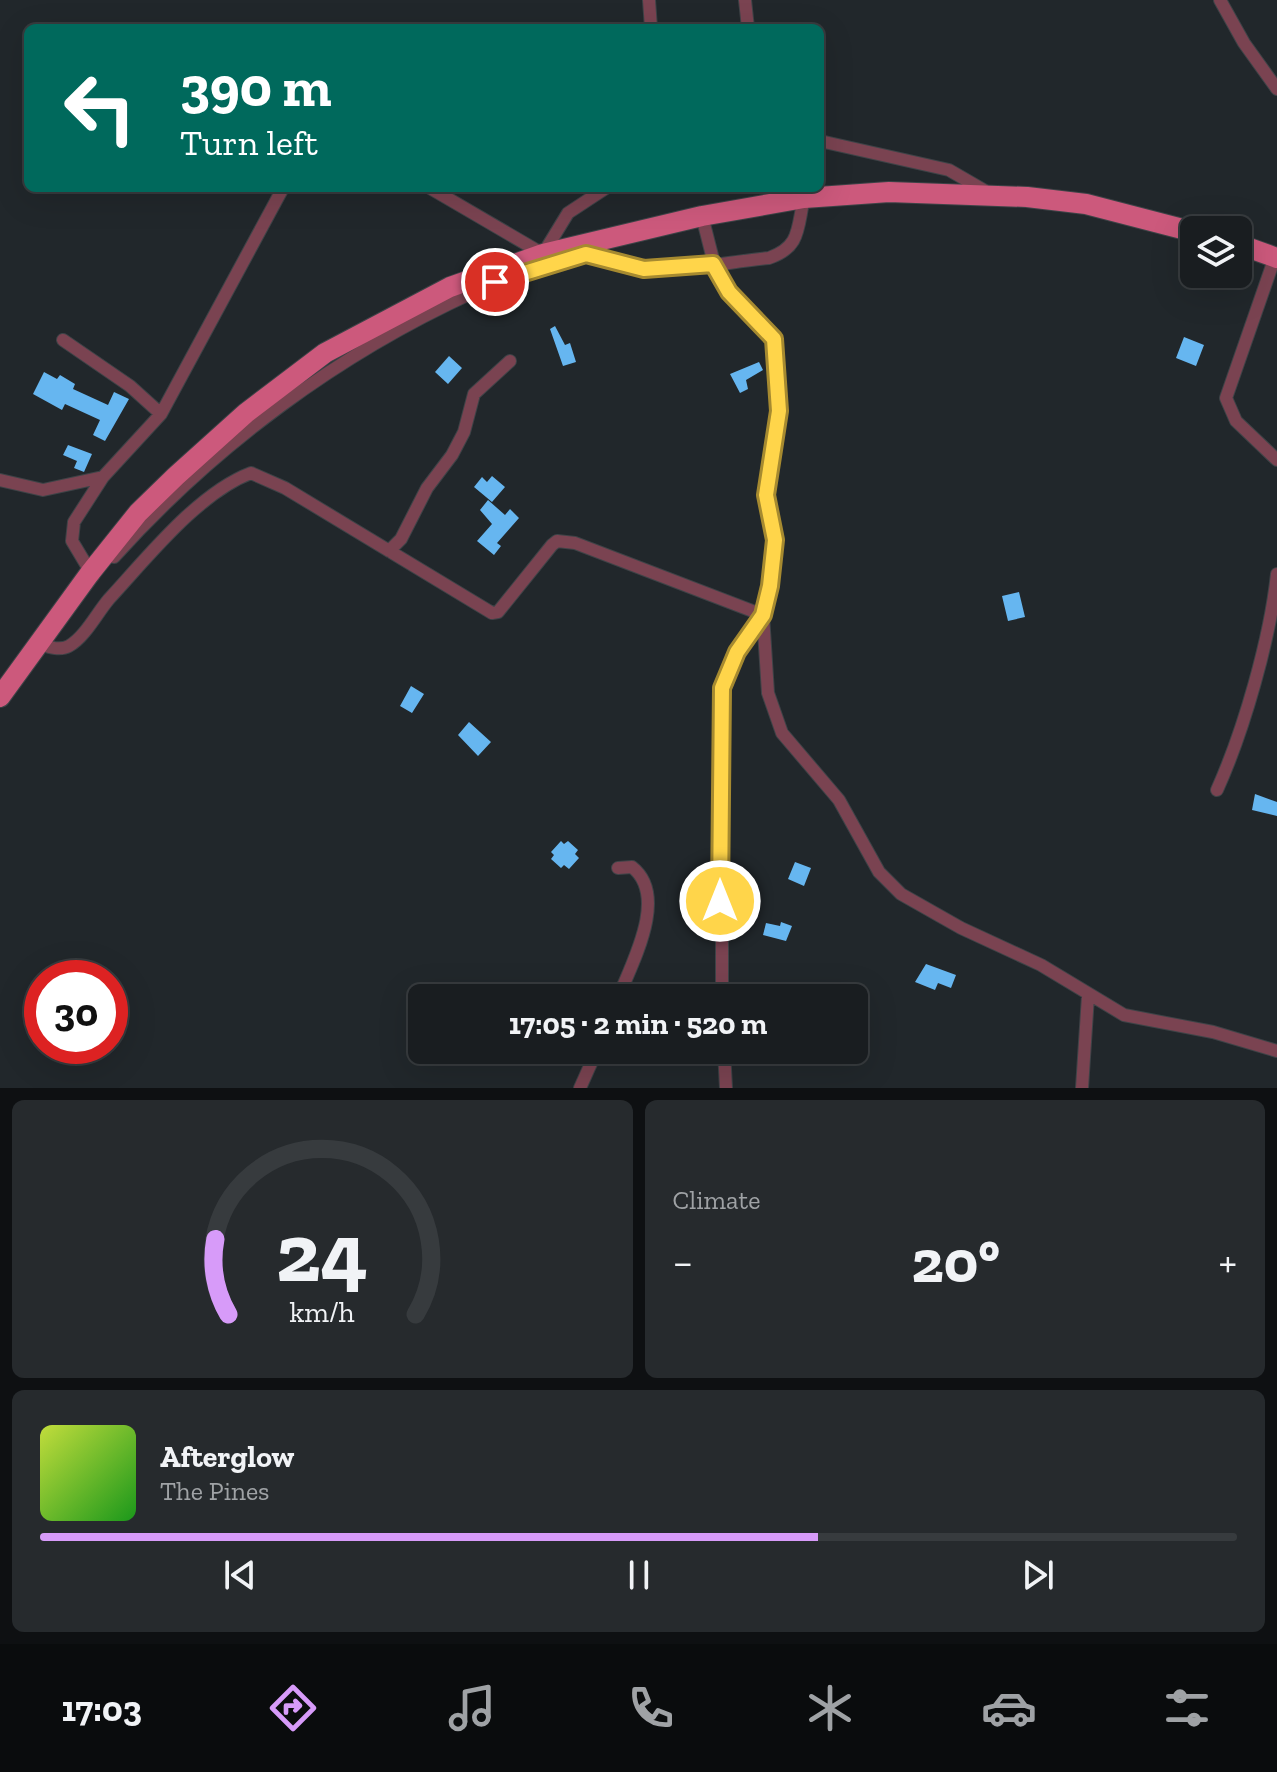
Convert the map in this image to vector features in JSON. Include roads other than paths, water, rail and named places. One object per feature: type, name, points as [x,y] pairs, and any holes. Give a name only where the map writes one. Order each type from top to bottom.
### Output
[{"type":"main road","points":[[0,697],[90,573],[138,513],[176,476],[300,371],[336,347],[450,287],[543,254],[702,216],[804,198],[889,192],[992,196],[1086,204],[1180,228]]},
{"type":"main road","points":[[1252,249],[1276,258]]},
{"type":"street","points":[[649,0],[651,24]]},
{"type":"street","points":[[745,0],[748,24]]},
{"type":"street","points":[[1220,0],[1244,43],[1277,89]]},
{"type":"street","points":[[824,142],[949,170],[992,196]]},
{"type":"street","points":[[281,192],[161,414],[103,477],[74,522],[71,534],[90,573],[98,575],[188,483],[286,401],[391,333],[463,297],[543,265],[586,254],[644,269],[769,258],[787,252],[794,244],[804,198]]},
{"type":"street","points":[[437,192],[543,254],[568,213],[600,192]]},
{"type":"street","points":[[702,216],[713,264],[729,292],[767,331],[776,348],[779,411],[766,495],[775,540],[763,615],[768,693],[782,733],[839,800],[879,872],[901,894],[926,911],[1041,965],[1088,996],[1144,1021],[1213,1032],[1277,1051]]},
{"type":"street","points":[[1276,258],[1228,388],[1226,405],[1236,421],[1277,460]]},
{"type":"street","points":[[63,340],[130,386],[161,414]]},
{"type":"street","points":[[389,551],[401,539],[427,488],[452,455],[464,432],[474,394],[510,361]]},
{"type":"street","points":[[40,644],[59,649],[74,643],[109,600],[195,510],[234,480],[251,473],[285,488],[492,613],[498,612],[557,541],[575,543],[763,615]]},
{"type":"street","points":[[0,480],[43,490],[103,477]]},
{"type":"street","points":[[1217,790],[1234,749],[1272,608],[1277,574]]},
{"type":"street","points":[[722,984],[722,688],[737,652],[763,615]]},
{"type":"street","points":[[618,868],[632,867],[639,872],[651,897],[640,945],[624,984]]},
{"type":"street","points":[[1082,1088],[1088,996]]},
{"type":"street","points":[[580,1088],[591,1064]]},
{"type":"street","points":[[725,1064],[726,1088]]}]
